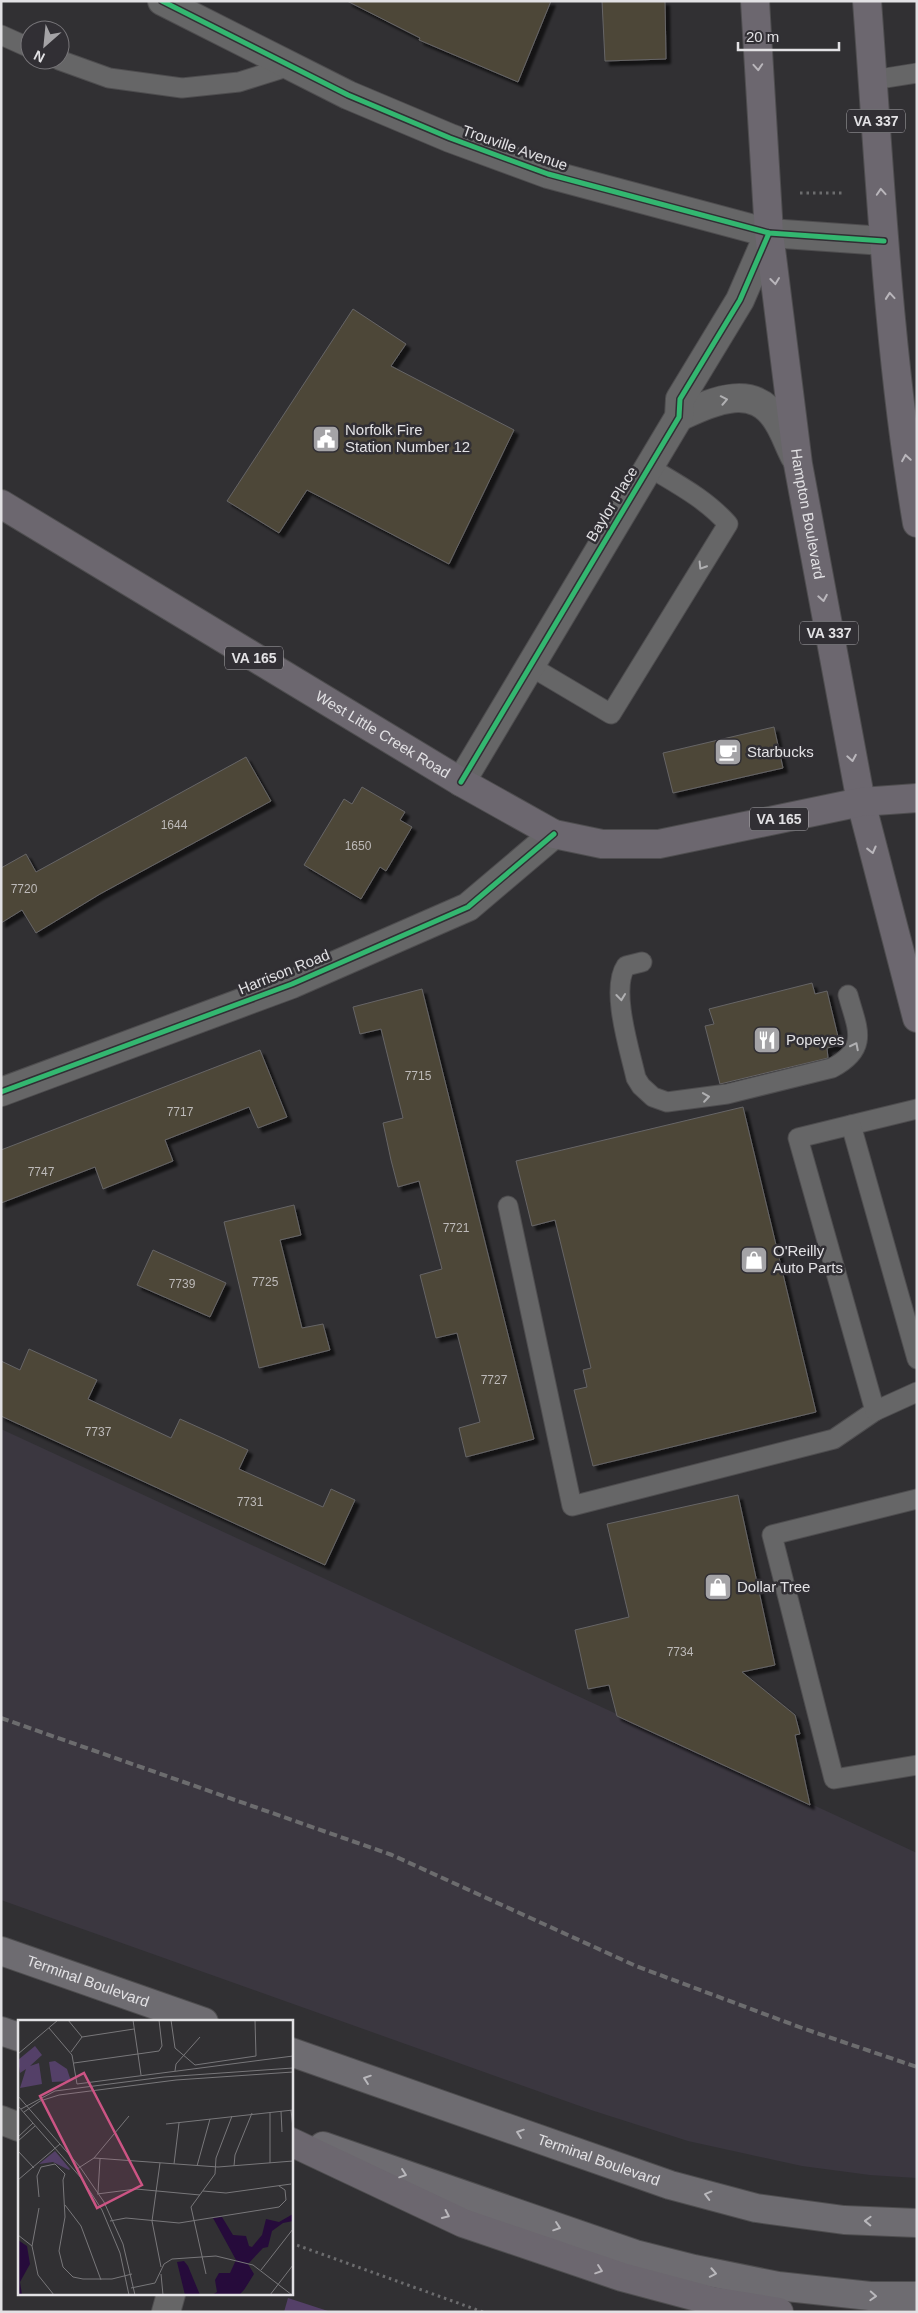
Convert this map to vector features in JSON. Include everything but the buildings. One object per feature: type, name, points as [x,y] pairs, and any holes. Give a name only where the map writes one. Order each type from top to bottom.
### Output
[{"type":"main road","name":"Hampton Boulevard","points":[[755,1],[769,233],[798,464],[860,802],[917,1018]]},
{"type":"main road","name":"VA 337","points":[[867,1],[884,241],[902,437],[917,524]]},
{"type":"main road","name":"West Little Creek Road","points":[[1,504],[461,782],[554,834],[602,844],[659,844],[860,802],[917,798]]},
{"type":"main road","name":"Terminal Boulevard","points":[[1,1951],[198,2020]]},
{"type":"main road","points":[[1,2031],[18,2037]]},
{"type":"main road","name":"Terminal Boulevard","points":[[292,2052],[594,2159],[680,2187],[756,2208],[844,2220],[917,2222]]},
{"type":"main road","points":[[292,2135],[644,2256],[694,2269],[778,2286],[870,2296],[917,2296]]},
{"type":"main road","points":[[292,2142],[462,2223],[622,2278],[712,2300],[779,2312]]},
{"type":"street","name":"Trouville Avenue","points":[[162,1],[348,95],[436,133],[539,170],[769,233],[884,241]]},
{"type":"street","name":"Baylor Place","points":[[461,782],[679,418],[680,399],[740,300],[769,233]]},
{"type":"street","points":[[679,418],[710,402],[732,398],[749,398],[766,408],[778,421],[798,464]]},
{"type":"street","name":"Harrison Road","points":[[1,1092],[292,984],[468,907],[554,834]]},
{"type":"street","points":[[1,2120],[18,2126]]},
{"type":"street","points":[[166,2312],[170,2296]]},
{"type":"lane","points":[[1,35],[20,44]]},
{"type":"lane","points":[[70,64],[109,78],[182,88],[239,82],[290,66]]},
{"type":"lane","points":[[873,80],[917,73]]},
{"type":"lane","points":[[530,666],[611,714],[728,524],[717,511],[698,496],[649,467]]},
{"type":"lane","points":[[642,962],[626,966],[620,974],[622,1012],[636,1078],[641,1086],[653,1097],[667,1102],[727,1094],[832,1068],[845,1062],[860,1036],[848,995]]},
{"type":"lane","points":[[875,1412],[798,1138],[917,1109]]},
{"type":"lane","points":[[851,1125],[917,1359]]},
{"type":"lane","points":[[508,1206],[572,1506],[834,1439],[875,1412],[917,1392]]},
{"type":"lane","points":[[917,1499],[772,1535],[834,1778],[917,1765]]},
{"type":"path","points":[[800,193],[843,193]]},
{"type":"path","points":[[292,2243],[483,2312]]},
{"type":"shaded area","points":[[1,1429],[917,1853],[917,2178],[870,2175],[802,2166],[688,2141],[591,2110],[1,1900]]},
{"type":"shaded area","points":[[288,2298],[331,2312],[284,2312]]},
{"type":"railway","points":[[1,1718],[392,1855],[636,1966],[802,2028],[917,2067]]},
{"type":"cycle path","points":[[162,1],[348,95],[450,138],[548,174],[769,233],[884,241]]},
{"type":"cycle path","points":[[461,782],[679,417],[680,399],[740,300],[769,233]]},
{"type":"cycle path","points":[[1,1092],[292,984],[468,907],[554,834]]},
{"type":"place","name":"Norfolk Fire Station Number 12","points":[[326,439]]},
{"type":"place","name":"Starbucks","points":[[728,752]]},
{"type":"place","name":"Popeyes","points":[[767,1040]]},
{"type":"place","name":"O'Reilly Auto Parts","points":[[754,1260]]},
{"type":"place","name":"Dollar Tree","points":[[718,1587]]}]
